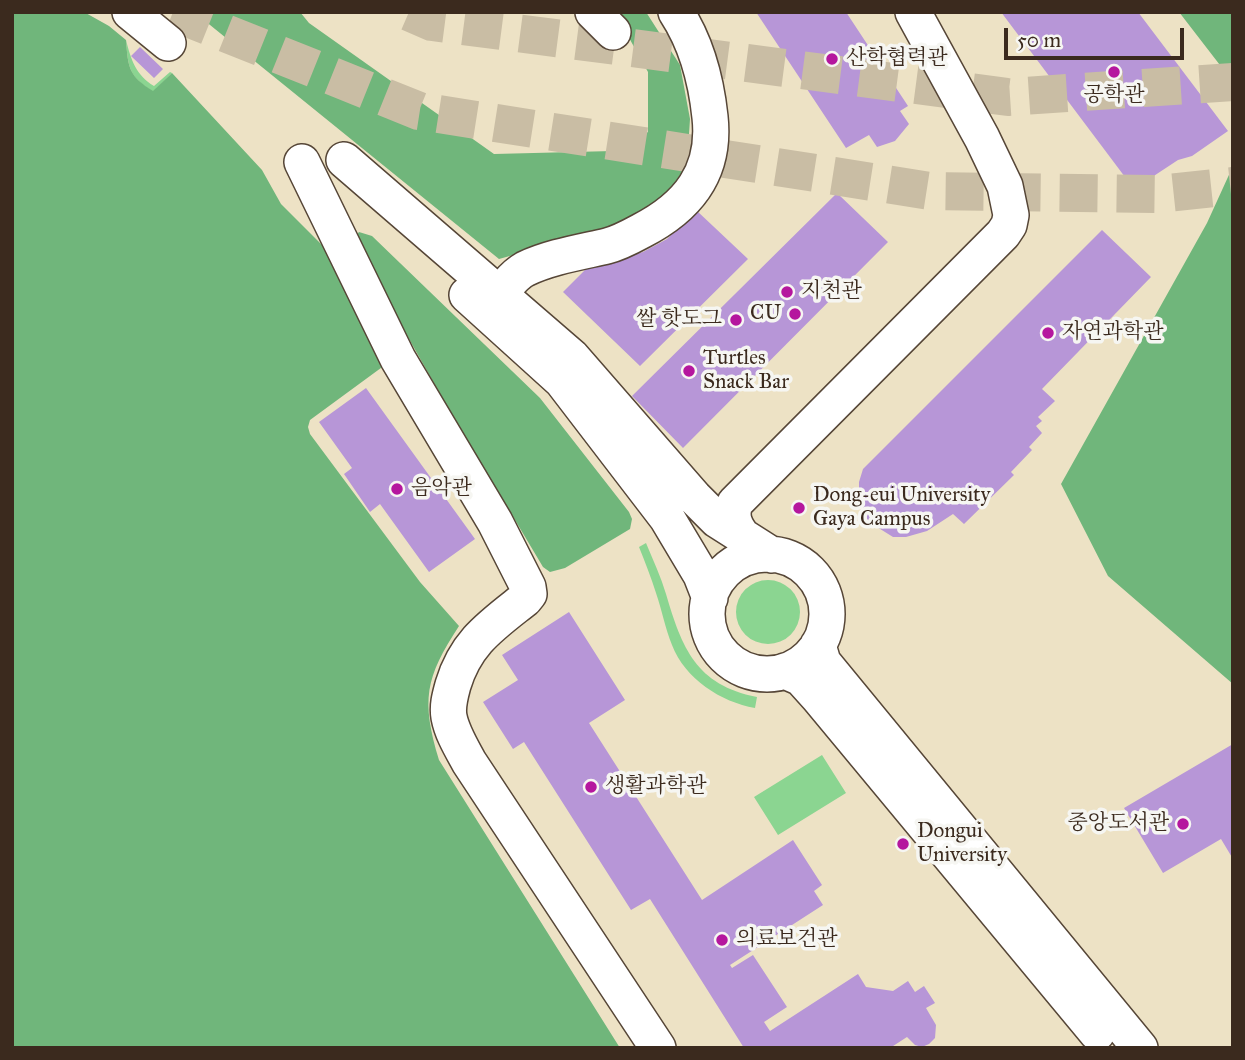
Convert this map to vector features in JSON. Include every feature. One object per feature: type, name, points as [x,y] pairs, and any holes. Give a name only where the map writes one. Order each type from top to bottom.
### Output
[{"type":"street","points":[[130,12],[173,28]]},
{"type":"street","points":[[494,303],[513,277],[527,268],[592,248],[609,246],[631,237],[657,223],[690,196],[706,167],[712,130],[706,82],[689,31],[676,12]]},
{"type":"street","points":[[339,171],[393,228],[581,365],[661,442],[694,497],[718,520],[758,547],[804,567],[818,582],[826,601],[827,622],[818,645],[808,658],[785,671],[774,674],[755,673],[738,667],[723,655],[712,639],[707,621],[715,585],[727,570],[745,559],[765,554],[758,547],[735,524],[732,513],[734,503],[1003,234],[1011,215],[1005,186],[982,138],[912,12]]},
{"type":"street","points":[[302,162],[398,359],[495,522],[528,587],[525,599],[492,623],[476,640],[456,678],[449,701],[449,719],[459,743],[658,1048]]},
{"type":"street","points":[[494,303],[562,381],[667,518],[701,575],[710,598]]},
{"type":"street","points":[[694,497],[715,505],[734,503]]},
{"type":"street","points":[[818,645],[823,662],[1140,1048]]},
{"type":"street","points":[[785,671],[801,678],[819,698],[1109,1048]]},
{"type":"green space","points":[[12,12],[84,12],[109,26],[126,40],[131,70],[145,86],[153,91],[172,73],[262,170],[281,204],[328,251],[385,365],[310,420],[310,434],[420,582],[459,626],[439,660],[430,690],[430,721],[439,760],[620,1048],[12,1048]]},
{"type":"green space","points":[[194,12],[300,12],[309,23],[494,154],[613,151],[648,132],[648,72],[623,27],[606,12],[646,12],[680,65],[690,119],[687,165],[663,200],[610,228],[499,259]]},
{"type":"green space","points":[[1179,12],[1233,12],[1233,82]]},
{"type":"green space","points":[[126,40],[135,66],[148,82],[154,86],[172,73],[153,92],[134,76]]},
{"type":"green space","points":[[1233,166],[1233,684],[1108,576],[1061,484],[1207,223]]},
{"type":"green space","points":[[359,232],[372,236],[540,398],[629,512],[632,519],[630,529],[565,568],[550,572],[543,567],[354,242]]},
{"type":"green space","points":[[646,543],[678,631],[695,661],[719,683],[757,697],[755,708],[730,700],[706,687],[678,657],[639,547]]},
{"type":"green space","points":[[762,580],[774,580],[791,589],[798,600],[798,624],[791,635],[774,644],[762,644],[750,639],[741,630],[736,618],[736,606],[741,594],[750,585]]},
{"type":"green space","points":[[822,755],[846,793],[778,835],[754,797]]},
{"type":"building","name":"산학협력관","points":[[756,12],[846,12],[908,106],[900,111],[909,124],[895,141],[877,147],[869,135],[846,148]]},
{"type":"building","name":"공학관","points":[[1001,12],[1138,12],[1228,131],[1192,156],[1178,160],[1134,189]]},
{"type":"building","points":[[140,47],[163,69],[154,78],[131,56]]},
{"type":"building","name":"지천관","points":[[837,193],[888,242],[683,448],[632,396]]},
{"type":"building","points":[[696,210],[748,259],[640,366],[563,292],[587,268],[643,252],[667,239]]},
{"type":"building","name":"자연과학관","points":[[1102,230],[1151,277],[1042,389],[1055,401],[1038,417],[1042,421],[1036,426],[1042,433],[1029,447],[1032,450],[1011,472],[1014,475],[964,524],[953,514],[927,531],[906,537],[893,537],[869,522],[859,496],[863,469]]},
{"type":"building","name":"음악관","points":[[366,388],[475,539],[429,572],[380,504],[370,512],[344,474],[352,468],[319,422]]},
{"type":"building","points":[[569,612],[625,700],[589,723],[702,900],[793,840],[822,885],[814,891],[823,905],[730,965],[732,968],[753,955],[787,1007],[764,1022],[770,1031],[858,974],[866,987],[893,991],[908,981],[915,992],[924,986],[935,1003],[926,1008],[936,1025],[935,1038],[929,1044],[922,1047],[915,1045],[907,1037],[890,1048],[744,1048],[650,899],[631,910],[524,742],[513,749],[483,702],[518,680],[502,655]]},
{"type":"building","name":"중앙도서관","points":[[1233,744],[1233,859],[1221,839],[1163,873],[1124,808]]},
{"type":"tunnel","points":[[173,12],[419,111],[930,191],[1158,194],[1233,186]]},
{"type":"tunnel","points":[[409,12],[432,22],[1008,97],[1233,82]]},
{"type":"place","name":"산학협력관","points":[[832,59]]},
{"type":"place","name":"공학관","points":[[1114,72]]},
{"type":"place","name":"지천관","points":[[787,292]]},
{"type":"place","name":"CU","points":[[795,314]]},
{"type":"place","name":"쌀 핫도그","points":[[736,320]]},
{"type":"place","name":"자연과학관","points":[[1048,333]]},
{"type":"place","name":"Turtles Snack Bar","points":[[689,371]]},
{"type":"place","name":"음악관","points":[[397,489]]},
{"type":"place","name":"Dong-eui University Gaya Campus","points":[[799,508]]},
{"type":"place","name":"생활과학관","points":[[591,787]]},
{"type":"place","name":"중앙도서관","points":[[1183,824]]},
{"type":"place","name":"Dongui University","points":[[903,844]]},
{"type":"place","name":"의료보건관","points":[[722,940]]}]
